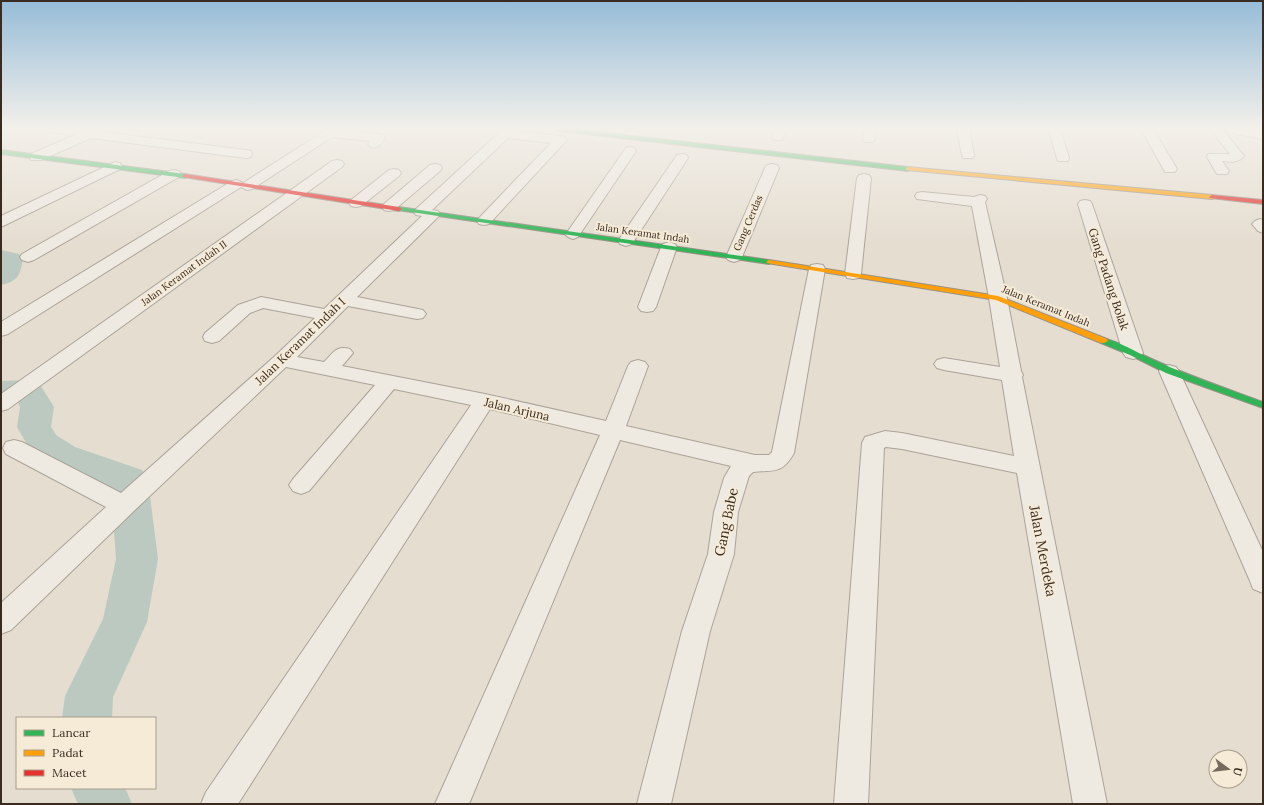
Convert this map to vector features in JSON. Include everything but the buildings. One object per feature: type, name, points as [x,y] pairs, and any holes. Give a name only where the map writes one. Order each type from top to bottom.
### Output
[{"type":"main road","name":"Jalan Keramat Indah","points":[[119,167],[356,203],[853,274],[998,298],[1133,354],[1169,371],[1263,405]]},
{"type":"main road","points":[[887,167],[1263,202]]},
{"type":"main road","points":[[957,167],[1051,176],[1263,193]]},
{"type":"street","points":[[1,222],[114,167]]},
{"type":"street","points":[[1,330],[273,167]]},
{"type":"street","name":"Jalan Keramat Indah II","points":[[6,400],[333,167]]},
{"type":"street","name":"Jalan Keramat Indah I","points":[[1,621],[126,503],[282,360],[473,167]]},
{"type":"street","points":[[484,221],[533,167]]},
{"type":"street","points":[[573,234],[619,167]]},
{"type":"street","points":[[626,241],[676,167]]},
{"type":"street","points":[[1219,167],[1222,171]]},
{"type":"street","points":[[389,207],[436,168]]},
{"type":"street","name":"Gang Cerdas","points":[[734,257],[772,168]]},
{"type":"street","points":[[356,203],[394,173]]},
{"type":"street","points":[[28,257],[174,174]]},
{"type":"street","points":[[853,274],[864,178]]},
{"type":"street","name":"Jalan Merdeka","points":[[922,196],[979,201],[1013,375],[1027,467],[1090,804]]},
{"type":"street","name":"Gang Padang Bolak","points":[[1085,204],[1133,354]]},
{"type":"street","points":[[647,306],[669,247]]},
{"type":"street","points":[[751,462],[775,462],[780,459],[783,453],[817,269]]},
{"type":"street","points":[[343,300],[417,314]]},
{"type":"street","points":[[212,337],[244,309],[261,302],[327,315]]},
{"type":"street","points":[[328,370],[343,353]]},
{"type":"street","name":"Jalan Arjuna","points":[[282,360],[485,401],[751,462]]},
{"type":"street","points":[[944,364],[1013,375]]},
{"type":"street","points":[[452,804],[613,431],[638,366]]},
{"type":"street","points":[[1169,371],[1263,581]]},
{"type":"street","points":[[301,484],[389,382]]},
{"type":"street","points":[[218,804],[485,401]]},
{"type":"street","points":[[851,804],[873,443],[885,439],[902,441],[1027,467]]},
{"type":"street","points":[[14,448],[126,503]]},
{"type":"street","name":"Gang Babe","points":[[654,804],[696,631],[721,554],[724,521],[729,500],[740,470],[751,462]]},
{"type":"waterway","points":[[1,258],[10,259],[7,273],[1,277]]},
{"type":"waterway","points":[[1,392],[28,391],[37,407],[34,427],[44,444],[62,456],[129,480],[137,559],[125,622],[89,696],[87,717]]},
{"type":"waterway","points":[[98,789],[105,804]]},
{"type":"traffic: fast","points":[[113,167],[185,176]]},
{"type":"traffic: fast","points":[[887,167],[908,169]]},
{"type":"traffic: fast","points":[[399,209],[769,262]]},
{"type":"traffic: fast","points":[[1104,341],[1133,353],[1169,371],[1263,405]]},
{"type":"traffic: slow","points":[[908,169],[1212,197]]},
{"type":"traffic: slow","points":[[769,262],[998,298],[1104,341]]},
{"type":"traffic: jam","points":[[185,176],[399,209]]},
{"type":"traffic: jam","points":[[1212,197],[1263,202]]}]
